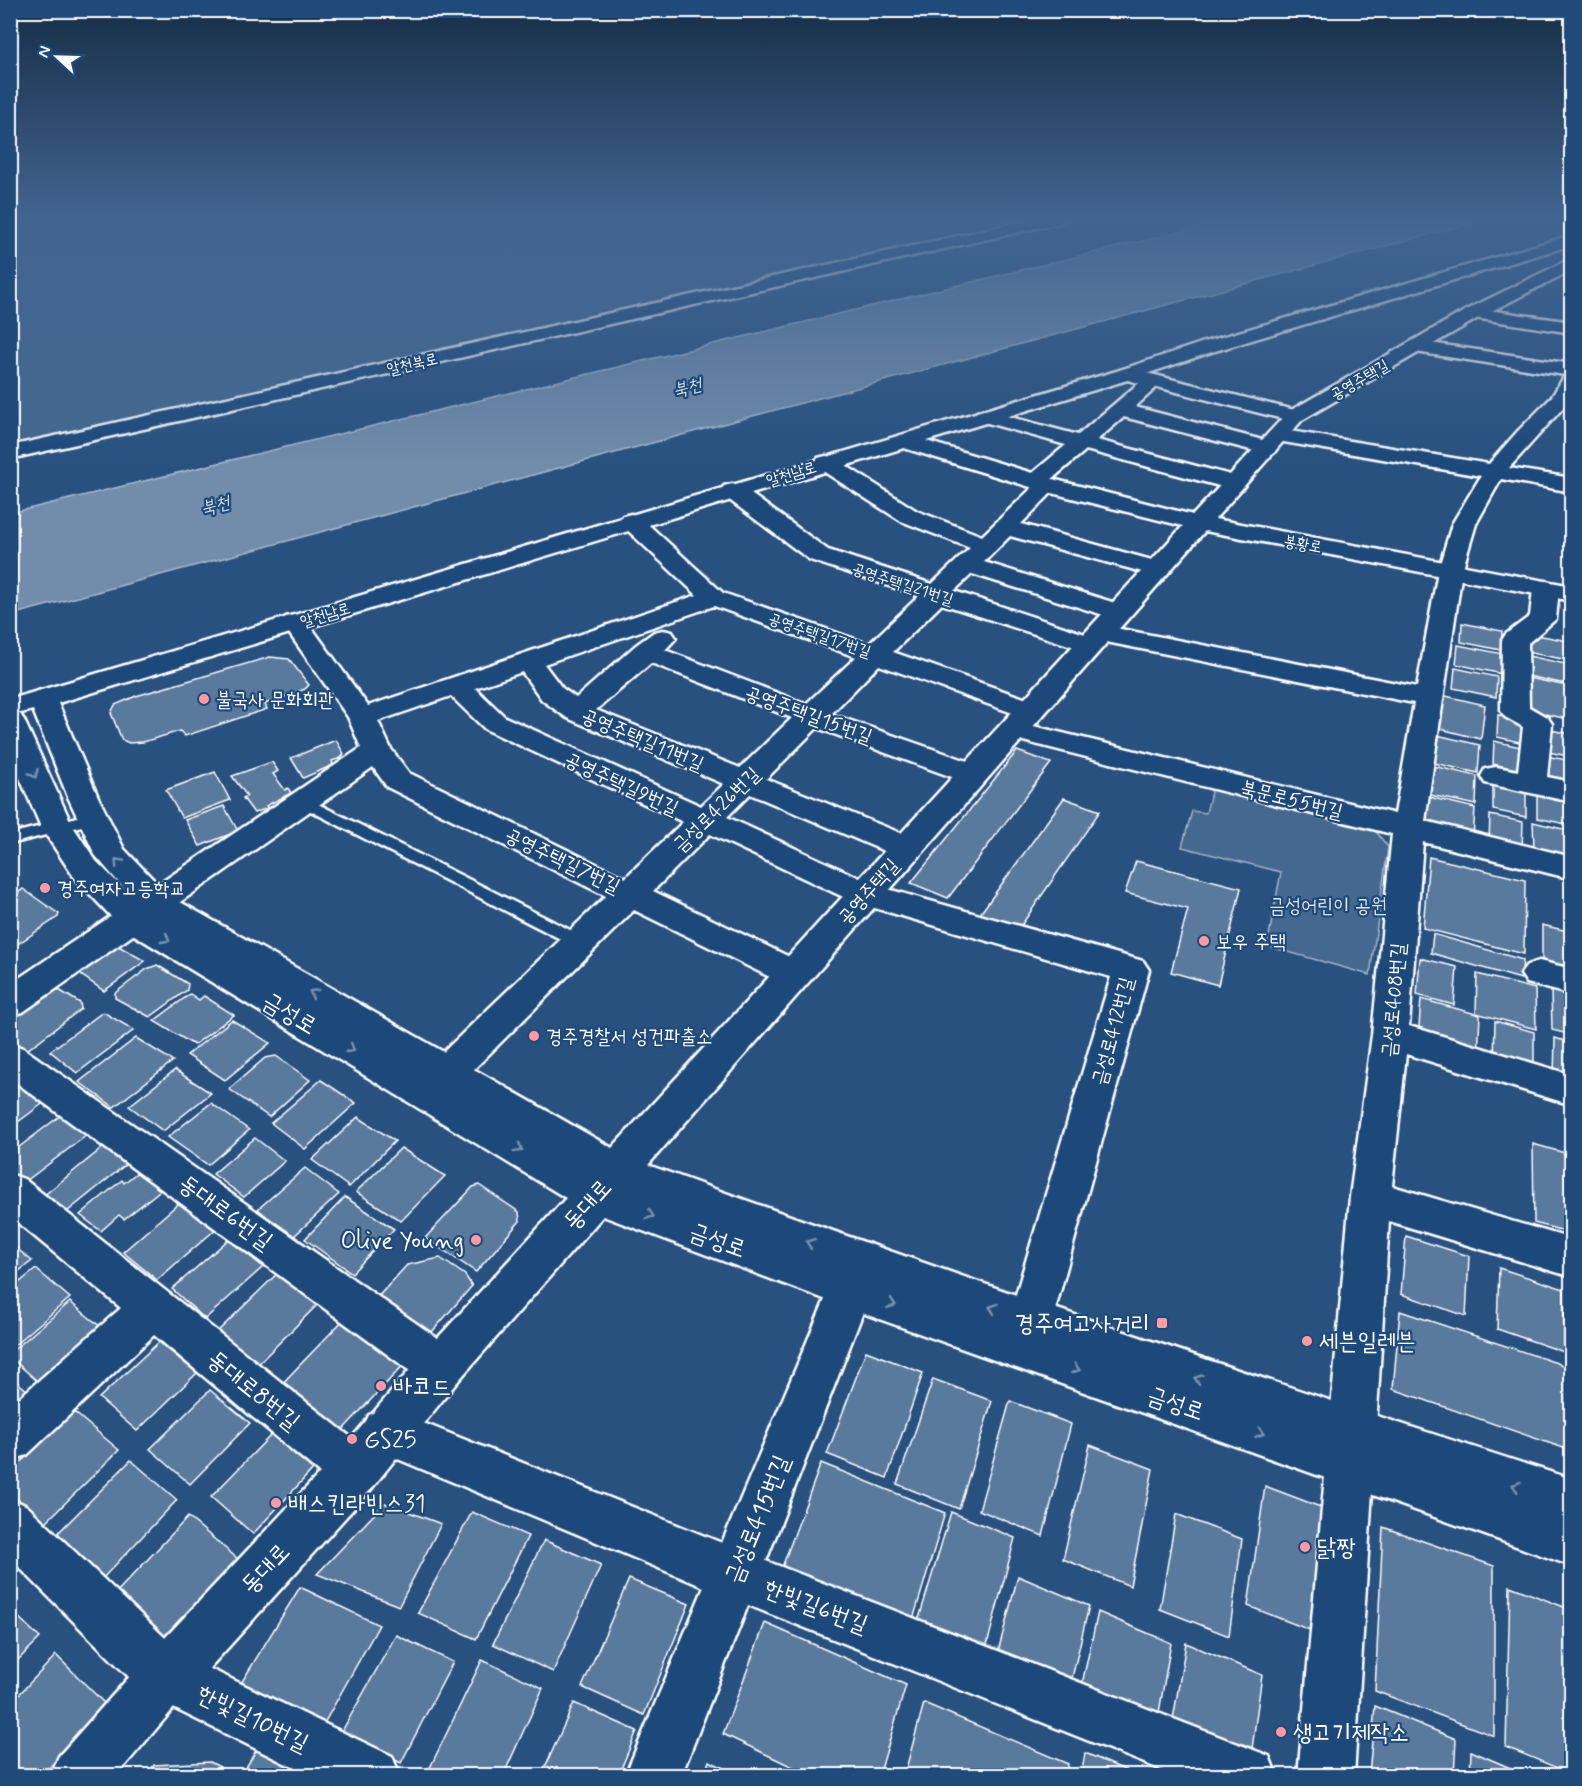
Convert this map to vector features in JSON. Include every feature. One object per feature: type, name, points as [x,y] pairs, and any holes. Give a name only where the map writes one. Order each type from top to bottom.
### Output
[{"type":"street","name":"알천북로","points":[[10,453],[687,301]]},
{"type":"street","name":"알천남로","points":[[27,704],[1364,301]]},
{"type":"street","name":"공영주택길","points":[[606,1183],[1280,433],[1416,346],[1497,301]]},
{"type":"street","points":[[1474,313],[1572,328]]},
{"type":"street","points":[[1416,346],[1572,370]]},
{"type":"street","points":[[1127,374],[1153,381],[1280,433]]},
{"type":"street","name":"금성로408번길","points":[[1326,1776],[1370,1197],[1390,1035],[1408,828],[1450,571],[1464,524],[1494,472],[1525,435],[1559,401],[1572,379]]},
{"type":"street","points":[[1043,483],[1081,442],[1153,381]]},
{"type":"street","points":[[1119,409],[1280,433],[1572,485]]},
{"type":"street","points":[[984,416],[1234,483]]},
{"type":"street","name":"봉황로","points":[[901,440],[1043,483],[1198,523],[1559,592]]},
{"type":"street","points":[[826,463],[909,516],[986,546],[1157,569]]},
{"type":"street","name":"금성로426번길","points":[[447,1072],[986,546],[1043,483]]},
{"type":"street","name":"공영주택길21번길","points":[[732,491],[819,555],[937,593],[1103,630]]},
{"type":"street","name":"공영주택길17번길","points":[[631,521],[714,598],[876,653],[1022,720]]},
{"type":"street","points":[[986,546],[1103,630],[1429,698]]},
{"type":"street","points":[[1531,784],[1538,723],[1515,711],[1515,640],[1543,619],[1559,592]]},
{"type":"street","points":[[577,712],[645,651],[714,598]]},
{"type":"street","points":[[362,717],[714,598]]},
{"type":"street","name":"공영주택길7번길","points":[[295,623],[362,717],[377,751],[398,780],[794,974]]},
{"type":"street","name":"공영주택길15번길","points":[[645,651],[811,716],[974,774]]},
{"type":"street","name":"공영주택길11번길","points":[[528,662],[552,694],[577,712],[907,848]]},
{"type":"street","name":"공영주택길9번길","points":[[455,684],[495,723],[866,894]]},
{"type":"street","name":"금성로","points":[[27,704],[93,818],[111,855],[145,911],[447,1072],[606,1183]]},
{"type":"street","name":"금성로","points":[[10,720],[57,827],[85,869],[145,911],[606,1183],[856,1276],[1351,1448],[1572,1504]]},
{"type":"street","name":"북문로55번길","points":[[1022,720],[1408,828],[1572,868]]},
{"type":"street","points":[[10,1002],[377,751]]},
{"type":"street","points":[[1496,776],[1572,792]]},
{"type":"street","name":"금성로412번길","points":[[866,894],[1131,970],[1030,1321]]},
{"type":"street","points":[[1390,1035],[1572,1090]]},
{"type":"street","name":"동대로6번길","points":[[10,1058],[441,1367]]},
{"type":"street","name":"동대로","points":[[79,1776],[166,1676],[355,1471],[441,1367],[606,1183]]},
{"type":"street","points":[[1370,1197],[1572,1258]]},
{"type":"street","name":"동대로8번길","points":[[14,1198],[355,1471]]},
{"type":"street","name":"금성로","points":[[856,1276],[1030,1321],[1351,1448],[1572,1541]]},
{"type":"street","name":"금성로415번길","points":[[653,1776],[856,1276]]},
{"type":"street","points":[[10,1438],[153,1308]]},
{"type":"street","name":"한빛길6번길","points":[[386,1431],[735,1574],[1249,1776]]},
{"type":"street","name":"한빛길10번길","points":[[10,1523],[166,1676],[372,1776]]},
{"type":"lane","points":[[304,802],[580,942]]},
{"type":"lane","points":[[10,839],[93,818]]},
{"type":"green space","points":[[11,301],[661,301],[11,448]]},
{"type":"green space","name":"금성어린이 공원","points":[[1212,788],[1374,829],[1388,847],[1370,975],[1267,946],[1281,872],[1182,847],[1192,811],[1206,813]]},
{"type":"water","name":"북천","points":[[891,301],[1180,301],[11,615],[11,513]]},
{"type":"building","points":[[1462,623],[1502,631],[1501,650],[1461,642]]},
{"type":"building","points":[[1527,633],[1568,641],[1568,660],[1526,652]]},
{"type":"building","points":[[1458,645],[1503,654],[1502,674],[1456,664]]},
{"type":"building","points":[[1524,655],[1570,665],[1570,685],[1523,675]]},
{"type":"building","name":"불국사 문화회관","points":[[270,657],[289,659],[309,685],[305,689],[265,704],[267,709],[185,736],[180,731],[143,742],[129,743],[122,740],[111,713],[115,705],[136,696]]},
{"type":"building","points":[[1455,668],[1497,677],[1496,697],[1453,688]]},
{"type":"building","points":[[1529,678],[1572,687],[1572,720],[1527,710]]},
{"type":"building","points":[[1437,694],[1485,705],[1481,739],[1432,727]]},
{"type":"building","points":[[1498,715],[1528,721],[1528,744],[1497,737]]},
{"type":"building","points":[[1544,729],[1572,734],[1572,757],[1544,751]]},
{"type":"building","points":[[1437,735],[1480,745],[1478,773],[1434,763]]},
{"type":"building","points":[[336,740],[344,754],[341,758],[332,761],[333,765],[303,778],[291,758]]},
{"type":"building","points":[[1494,741],[1525,748],[1525,771],[1493,764]]},
{"type":"building","points":[[1017,751],[1051,763],[948,898],[911,883]]},
{"type":"building","points":[[1541,755],[1572,761],[1572,785],[1541,779]]},
{"type":"building","points":[[272,762],[278,771],[273,774],[285,790],[288,788],[291,793],[266,806],[268,808],[254,813],[243,798],[247,796],[232,776]]},
{"type":"building","points":[[1433,766],[1477,776],[1476,805],[1430,795]]},
{"type":"building","points":[[215,772],[230,800],[182,818],[166,790]]},
{"type":"building","points":[[1493,785],[1526,792],[1526,817],[1493,810]]},
{"type":"building","points":[[1537,792],[1570,800],[1571,825],[1537,818]]},
{"type":"building","points":[[1429,797],[1475,808],[1473,839],[1426,828]]},
{"type":"building","points":[[1064,798],[1100,811],[1018,930],[980,914]]},
{"type":"building","points":[[224,806],[238,831],[200,846],[185,820]]},
{"type":"building","points":[[1490,815],[1523,822],[1522,849],[1489,841]]},
{"type":"building","points":[[1533,822],[1567,830],[1568,857],[1534,849]]},
{"type":"building","points":[[1429,857],[1525,880],[1524,954],[1423,928]]},
{"type":"building","name":"보우 주택","points":[[1136,861],[1241,888],[1218,985],[1171,972],[1188,909],[1125,893]]},
{"type":"building","points":[[23,889],[59,914],[58,917],[10,949],[10,892],[15,895]]},
{"type":"building","points":[[1566,889],[1572,891],[1572,924],[1567,923]]},
{"type":"building","points":[[1542,925],[1572,932],[1572,968],[1542,961]]},
{"type":"building","points":[[1433,934],[1523,960],[1521,979],[1431,953]]},
{"type":"building","points":[[115,944],[145,961],[104,991],[71,968]]},
{"type":"building","points":[[1420,958],[1457,967],[1454,1005],[1417,995]]},
{"type":"building","points":[[157,965],[188,984],[187,990],[150,1017],[115,998],[115,993],[147,969]]},
{"type":"building","points":[[1477,974],[1535,989],[1536,1029],[1476,1013]]},
{"type":"building","points":[[54,987],[80,1003],[81,1009],[19,1056],[10,1049],[10,1018]]},
{"type":"building","points":[[1551,990],[1572,995],[1572,1035],[1552,1030]]},
{"type":"building","points":[[190,994],[199,1000],[204,996],[234,1015],[194,1045],[154,1021]]},
{"type":"building","points":[[1421,999],[1480,1015],[1478,1056],[1418,1040]]},
{"type":"building","points":[[103,1012],[134,1030],[77,1073],[50,1051]]},
{"type":"building","points":[[232,1020],[270,1043],[225,1080],[187,1055]]},
{"type":"building","points":[[1495,1021],[1534,1032],[1534,1074],[1494,1062]]},
{"type":"building","points":[[136,1038],[173,1061],[114,1107],[79,1082]]},
{"type":"building","points":[[1555,1038],[1572,1043],[1572,1082],[1554,1077]]},
{"type":"building","points":[[276,1056],[310,1080],[269,1117],[229,1089],[265,1058]]},
{"type":"building","points":[[175,1070],[211,1093],[163,1131],[129,1106]]},
{"type":"building","points":[[25,1078],[50,1098],[10,1128],[10,1089]]},
{"type":"building","points":[[321,1080],[356,1103],[305,1149],[271,1123]]},
{"type":"building","points":[[211,1103],[249,1130],[208,1165],[168,1137]]},
{"type":"building","points":[[65,1112],[87,1135],[22,1184],[10,1174],[10,1154]]},
{"type":"building","points":[[358,1117],[395,1141],[349,1187],[312,1160]]},
{"type":"building","points":[[255,1138],[285,1161],[244,1197],[213,1174]]},
{"type":"building","points":[[111,1141],[135,1157],[63,1215],[42,1197]]},
{"type":"building","points":[[1533,1144],[1572,1155],[1572,1233],[1534,1223]]},
{"type":"building","points":[[401,1148],[445,1176],[401,1221],[356,1192]]},
{"type":"building","points":[[305,1168],[339,1194],[292,1238],[258,1209]]},
{"type":"building","points":[[139,1171],[163,1188],[124,1219],[119,1215],[101,1231],[80,1215],[122,1180],[124,1183]]},
{"type":"building","points":[[479,1185],[519,1212],[520,1221],[476,1272],[425,1238],[473,1187]]},
{"type":"building","points":[[187,1196],[223,1223],[157,1280],[123,1252]]},
{"type":"building","points":[[345,1197],[394,1229],[352,1273],[305,1239]]},
{"type":"building","points":[[1406,1236],[1469,1256],[1466,1316],[1401,1294]]},
{"type":"building","points":[[229,1239],[263,1267],[205,1319],[172,1289]]},
{"type":"building","points":[[10,1243],[32,1261],[10,1278]]},
{"type":"building","points":[[440,1258],[465,1275],[472,1286],[431,1333],[424,1335],[375,1300],[407,1265]]},
{"type":"building","points":[[285,1266],[326,1296],[255,1367],[214,1335]]},
{"type":"building","points":[[1499,1268],[1564,1289],[1564,1352],[1497,1329]]},
{"type":"building","points":[[36,1269],[70,1298],[10,1349],[10,1290]]},
{"type":"building","points":[[70,1302],[106,1331],[44,1387],[10,1357],[10,1353]]},
{"type":"building","points":[[1400,1311],[1572,1368],[1572,1451],[1393,1389]]},
{"type":"building","points":[[347,1316],[408,1360],[335,1438],[274,1392]]},
{"type":"building","points":[[159,1342],[197,1373],[137,1431],[99,1398]]},
{"type":"building","points":[[866,1351],[923,1373],[887,1478],[827,1454]]},
{"type":"building","points":[[10,1376],[35,1397],[10,1419]]},
{"type":"building","points":[[933,1379],[992,1401],[959,1509],[897,1484]]},
{"type":"building","points":[[210,1390],[250,1423],[190,1484],[150,1449]]},
{"type":"building","points":[[1010,1401],[1071,1424],[1043,1536],[979,1510]]},
{"type":"building","points":[[74,1412],[119,1450],[42,1526],[10,1496],[10,1472]]},
{"type":"building","points":[[271,1435],[313,1469],[253,1534],[211,1497]]},
{"type":"building","points":[[1090,1445],[1153,1469],[1130,1586],[1063,1559]]},
{"type":"building","points":[[131,1460],[177,1500],[101,1580],[55,1536]]},
{"type":"building","points":[[821,1463],[945,1513],[909,1633],[778,1578]]},
{"type":"building","points":[[1265,1486],[1331,1511],[1320,1634],[1248,1606]]},
{"type":"building","points":[[385,1503],[441,1524],[399,1606],[317,1574]]},
{"type":"building","points":[[472,1512],[528,1536],[476,1639],[418,1613]]},
{"type":"building","points":[[951,1512],[1015,1538],[982,1664],[914,1635]]},
{"type":"building","points":[[1176,1514],[1242,1539],[1229,1636],[1160,1609]]},
{"type":"building","points":[[188,1517],[238,1559],[161,1644],[112,1597]]},
{"type":"building","points":[[1383,1527],[1494,1566],[1494,1736],[1375,1691]]},
{"type":"building","points":[[544,1540],[601,1565],[553,1672],[493,1644]]},
{"type":"building","points":[[1018,1576],[1089,1606],[1068,1695],[995,1663]]},
{"type":"building","points":[[629,1579],[689,1604],[644,1715],[582,1687]]},
{"type":"building","points":[[1510,1586],[1572,1610],[1572,1774],[1506,1747]]},
{"type":"building","points":[[300,1587],[379,1625],[318,1734],[235,1693]]},
{"type":"building","points":[[10,1609],[40,1638],[10,1668]]},
{"type":"building","points":[[1098,1612],[1171,1643],[1155,1736],[1078,1702]]},
{"type":"building","points":[[765,1623],[906,1685],[879,1776],[812,1776],[723,1734]]},
{"type":"building","points":[[396,1635],[453,1662],[401,1763],[341,1733]]},
{"type":"building","points":[[1186,1643],[1262,1675],[1249,1771],[1170,1737]]},
{"type":"building","points":[[56,1655],[105,1704],[42,1776],[10,1776],[10,1704]]},
{"type":"building","points":[[482,1660],[543,1688],[503,1776],[426,1776]]},
{"type":"building","points":[[574,1703],[637,1731],[618,1776],[541,1776]]},
{"type":"building","points":[[924,1703],[1068,1764],[1065,1776],[904,1776]]},
{"type":"building","points":[[1375,1706],[1456,1739],[1454,1776],[1369,1776]]},
{"type":"building","points":[[258,1747],[311,1776],[241,1776]]},
{"type":"building","points":[[1471,1751],[1529,1776],[1470,1776]]},
{"type":"building","points":[[1085,1753],[1139,1776],[1081,1776]]},
{"type":"building","points":[[709,1761],[742,1776],[704,1776]]},
{"type":"building","points":[[210,1762],[220,1767],[214,1776],[147,1776],[154,1765]]},
{"type":"place","name":"불국사 문화회관","points":[[204,699]]},
{"type":"place","name":"경주여자고등학교","points":[[45,888]]},
{"type":"place","name":"보우 주택","points":[[1204,941]]},
{"type":"place","name":"경주경찰서 성건파출소","points":[[534,1036]]},
{"type":"place","name":"Olive Young","points":[[476,1240]]},
{"type":"place","name":"경주여고사거리","points":[[1162,1323]]},
{"type":"place","name":"세븐일레븐","points":[[1307,1341]]},
{"type":"place","name":"바코드","points":[[381,1386]]},
{"type":"place","name":"GS25","points":[[352,1439]]},
{"type":"place","name":"배스킨라빈스31","points":[[276,1503]]},
{"type":"place","name":"닭짱","points":[[1305,1547]]},
{"type":"place","name":"생고기제작소","points":[[1281,1732]]}]
